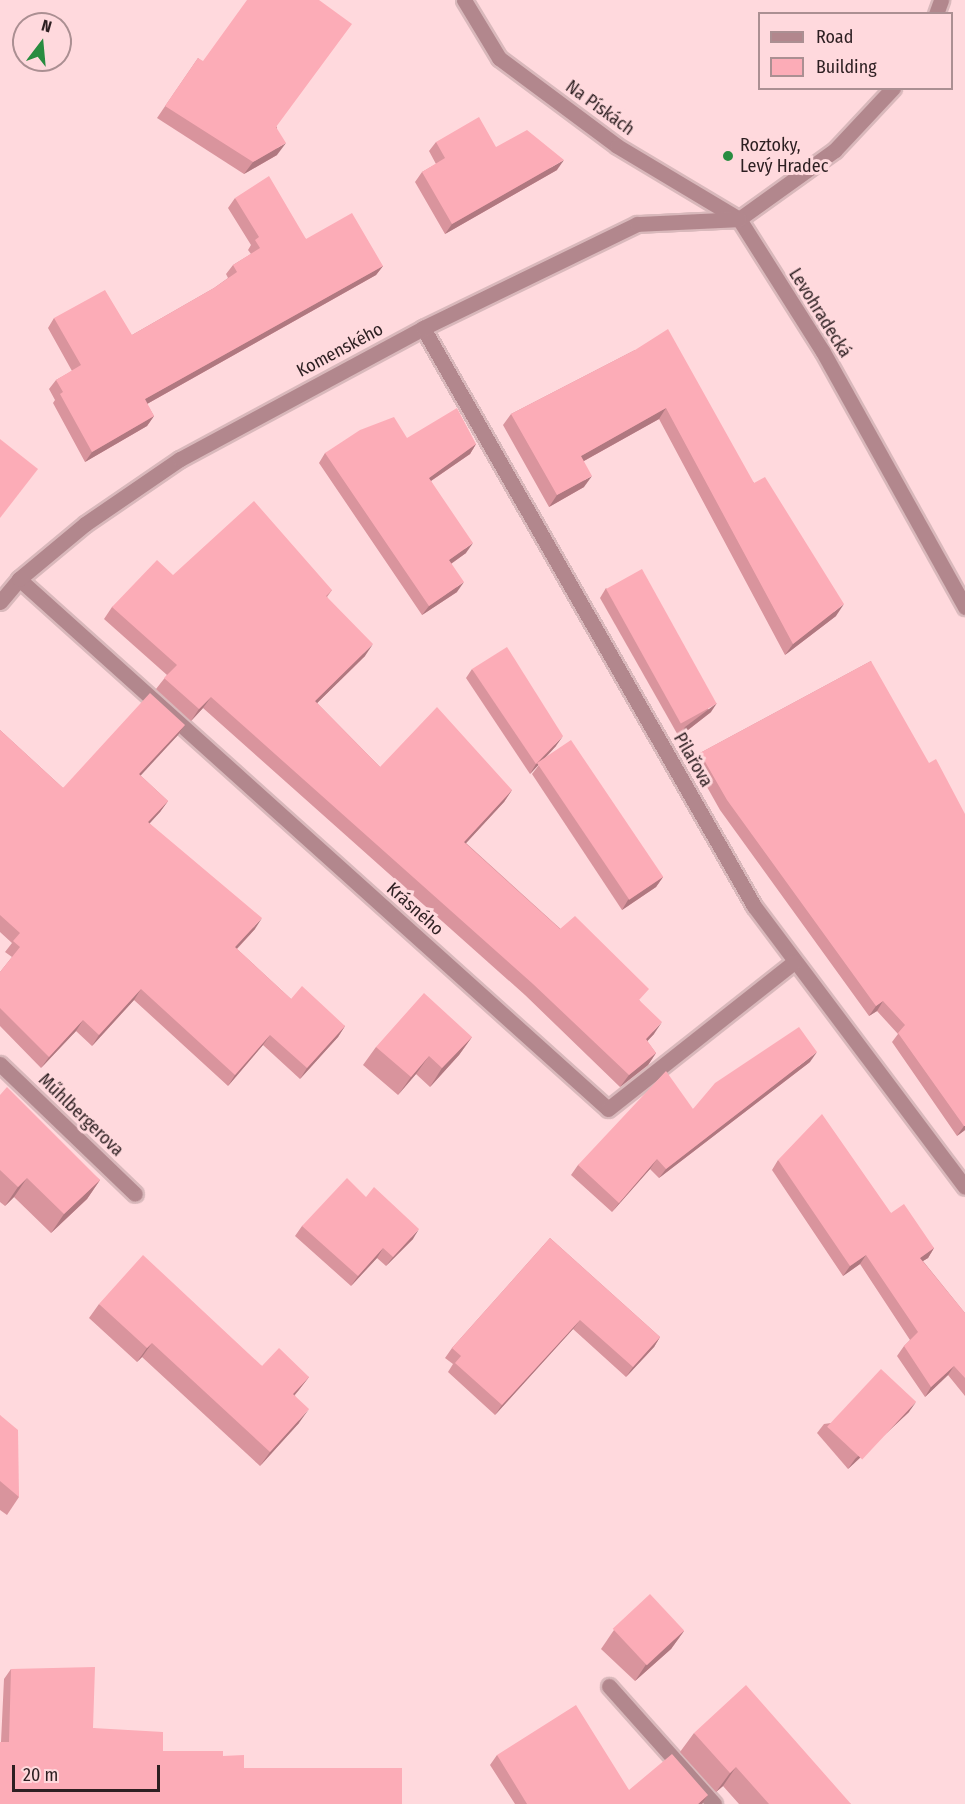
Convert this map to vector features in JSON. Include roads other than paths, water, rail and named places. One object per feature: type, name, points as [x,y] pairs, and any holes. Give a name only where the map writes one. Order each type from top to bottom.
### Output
[{"type":"street","name":"Na Pískách","points":[[464,0],[499,58],[617,146],[739,219]]},
{"type":"street","points":[[739,219],[835,150],[891,90]]},
{"type":"street","name":"Komenského","points":[[0,602],[19,579],[85,524],[180,459],[423,328],[637,224],[739,219]]},
{"type":"street","name":"Levohradecká","points":[[739,219],[823,352],[965,607]]},
{"type":"street","name":"Pilařova","points":[[423,328],[754,906],[965,1187]]},
{"type":"street","name":"Krásného","points":[[19,579],[608,1109],[794,962]]},
{"type":"street","name":"Műhlbergerova","points":[[0,1064],[135,1194]]},
{"type":"street","points":[[609,1686],[714,1804]]},
{"type":"place","name":"Roztoky, Levý Hradec","points":[[728,156]]}]
